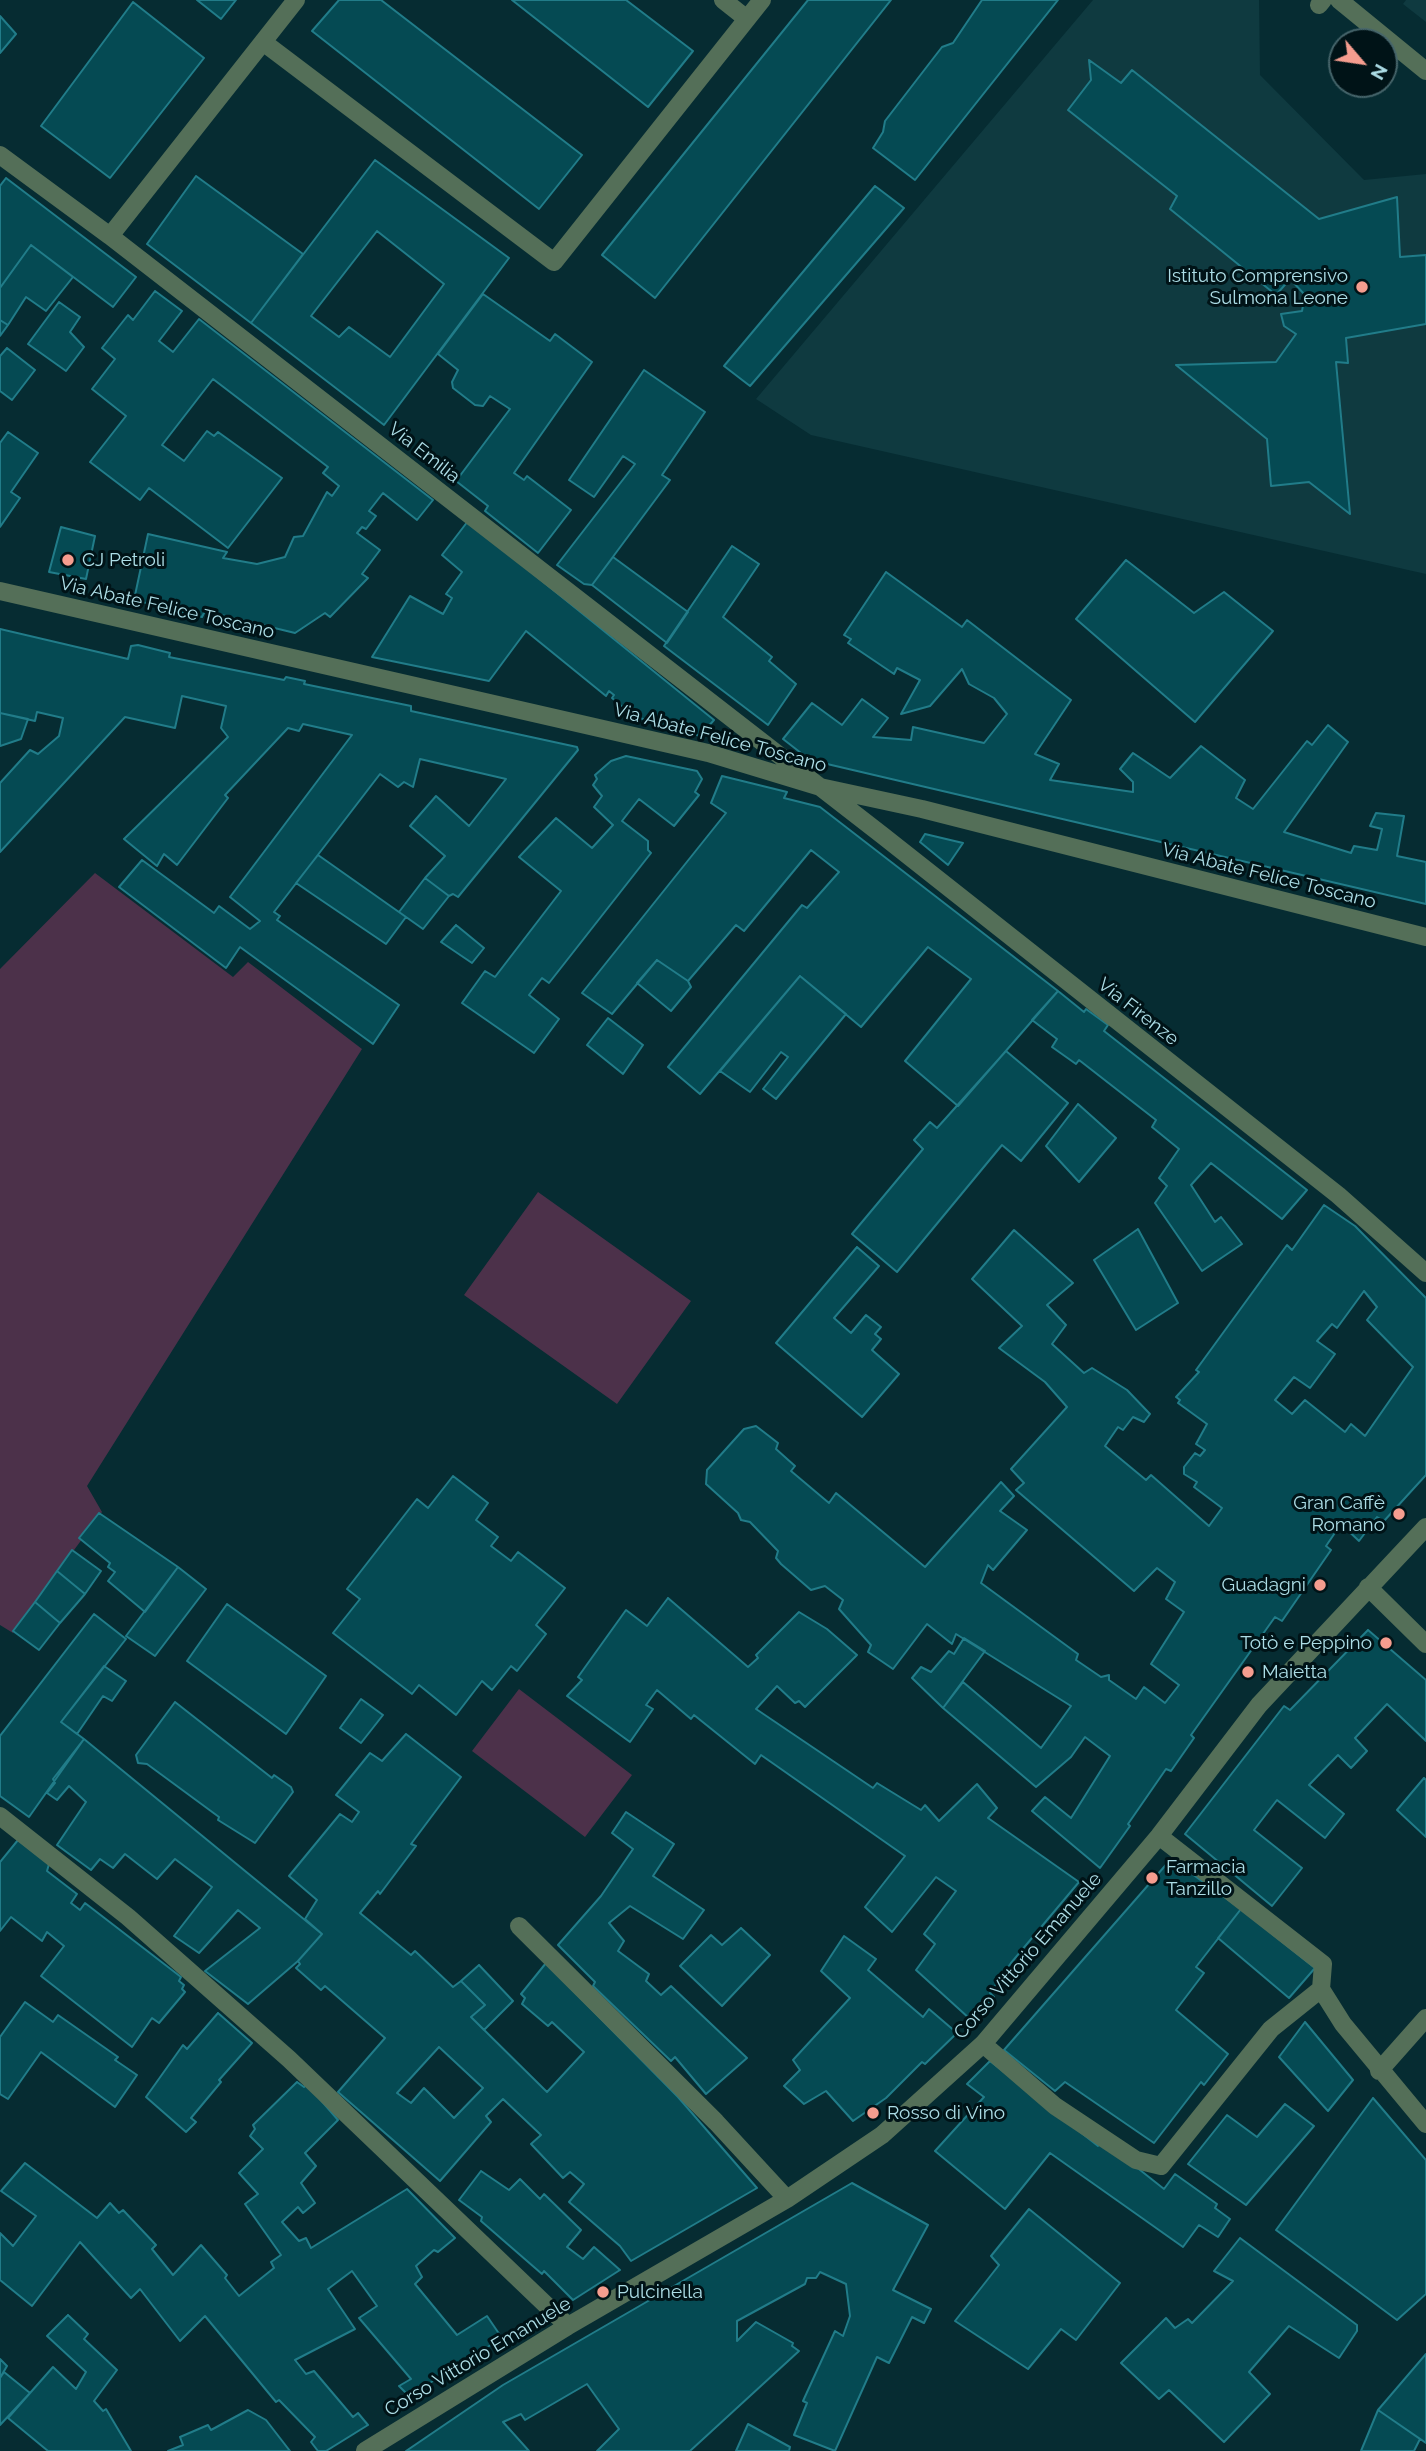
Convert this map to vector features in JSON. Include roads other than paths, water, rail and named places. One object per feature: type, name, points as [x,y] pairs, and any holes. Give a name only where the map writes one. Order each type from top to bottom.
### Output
[{"type":"street","points":[[110,236],[296,0]]},
{"type":"street","points":[[723,0],[747,19]]},
{"type":"street","points":[[263,42],[554,262],[762,0]]},
{"type":"street","points":[[1339,0],[1426,71]]},
{"type":"street","name":"Via Emilia","points":[[0,155],[110,236],[820,788]]},
{"type":"street","name":"Via Abate Felice Toscano","points":[[0,591],[708,753],[820,788],[922,809],[1426,937]]},
{"type":"street","name":"Via Firenze","points":[[820,788],[1338,1195],[1426,1273]]},
{"type":"street","name":"Corso Vittorio Emanuele","points":[[365,2451],[568,2326],[787,2199],[882,2135],[983,2044],[1158,1836],[1259,1705],[1426,1527]]},
{"type":"street","points":[[1368,1587],[1426,1644]]},
{"type":"street","points":[[0,1816],[128,1917],[289,2059],[568,2326]]},
{"type":"street","points":[[1158,1836],[1323,1964],[1321,1989],[1343,2024],[1426,2124]]},
{"type":"street","points":[[519,1926],[716,2122],[787,2199]]},
{"type":"street","points":[[983,2044],[1055,2106],[1136,2160],[1161,2166],[1271,2029],[1321,1989]]},
{"type":"street","points":[[1380,2071],[1426,2018]]},
{"type":"place","name":"Istituto Comprensivo Sulmona Leone","points":[[1362,287]]},
{"type":"place","name":"CJ Petroli","points":[[68,560]]},
{"type":"place","name":"Gran Caffè Romano","points":[[1399,1514]]},
{"type":"place","name":"Guadagni","points":[[1320,1585]]},
{"type":"place","name":"Totò e Peppino","points":[[1386,1643]]},
{"type":"place","name":"Maietta","points":[[1248,1672]]},
{"type":"place","name":"Farmacia Tanzillo","points":[[1152,1878]]},
{"type":"place","name":"Rosso di Vino","points":[[873,2113]]},
{"type":"place","name":"Pulcinella","points":[[603,2292]]}]
